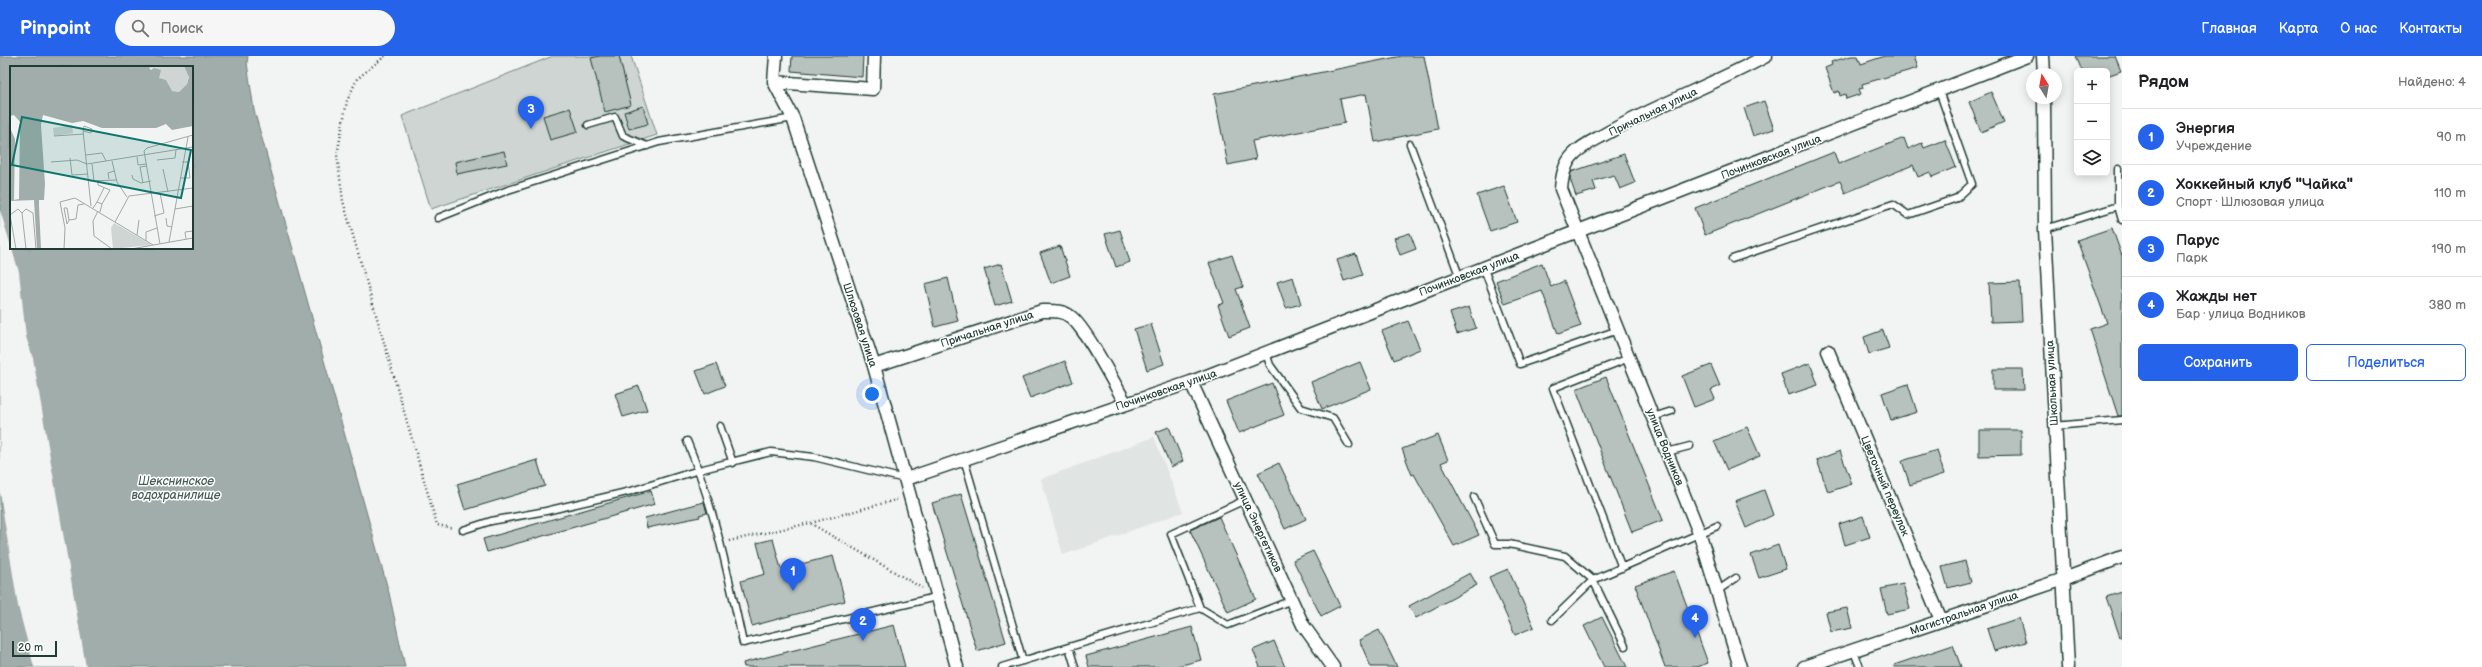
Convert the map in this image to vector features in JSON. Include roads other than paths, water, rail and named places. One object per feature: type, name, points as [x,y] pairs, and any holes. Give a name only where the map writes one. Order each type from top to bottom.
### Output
[{"type":"street","points":[[776,56],[774,82],[873,88],[874,56]]},
{"type":"street","name":"Причальная улица","points":[[1578,230],[1560,189],[1563,174],[1573,156],[1640,115],[1692,93],[1766,56]]},
{"type":"street","name":"Починковская улица","points":[[906,479],[1191,382],[2027,56]]},
{"type":"street","points":[[2044,56],[2044,68]]},
{"type":"street","name":"Шлюзовая улица","points":[[774,82],[793,118],[874,366],[956,667]]},
{"type":"street","name":"Школьная улица","points":[[2044,104],[2045,229],[2054,426],[2068,667]]},
{"type":"street","name":"улица Водников","points":[[1578,230],[1700,535],[1740,667]]},
{"type":"street","name":"Причальная улица","points":[[874,366],[1042,311],[1060,311],[1072,317],[1084,333],[1126,404]]},
{"type":"street","name":"Цветочный переулок","points":[[1828,351],[1941,620]]},
{"type":"street","name":"улица Энергетиков","points":[[1191,382],[1303,625],[1333,667]]},
{"type":"street","name":"Магистральная улица","points":[[1804,667],[1854,652],[1941,620],[2064,579],[2122,557]]},
{"type":"lane","points":[[1732,259],[1893,204],[1908,215],[1957,198],[1972,184],[1939,91]]},
{"type":"lane","points":[[588,125],[615,117],[623,136],[647,146]]},
{"type":"lane","points":[[438,218],[508,190],[647,146],[793,118]]},
{"type":"lane","points":[[1410,144],[1460,278]]},
{"type":"lane","points":[[2118,169],[2118,206],[2122,220]]},
{"type":"lane","points":[[2045,229],[2118,206]]},
{"type":"lane","points":[[1484,269],[1520,364],[1618,330]]},
{"type":"lane","points":[[1266,353],[1270,365],[1301,408],[1333,418],[1348,445]]},
{"type":"lane","points":[[1622,568],[1553,388],[1629,358]]},
{"type":"lane","points":[[1653,417],[1672,411]]},
{"type":"lane","points":[[2054,426],[2122,420]]},
{"type":"lane","points":[[720,426],[733,463]]},
{"type":"lane","points":[[687,441],[699,470],[721,543],[743,642],[936,597]]},
{"type":"lane","points":[[1667,452],[1690,446]]},
{"type":"lane","points":[[463,530],[491,521],[546,511],[631,491],[699,470],[733,463],[771,452],[814,457],[906,479]]},
{"type":"lane","points":[[964,459],[1023,661]]},
{"type":"lane","points":[[1474,497],[1495,544],[1509,544],[1565,556],[1593,580],[1625,646]]},
{"type":"lane","points":[[1245,500],[1171,534],[1200,608],[1228,625],[1292,600]]},
{"type":"lane","points":[[1552,620],[1593,580],[1718,526]]},
{"type":"lane","points":[[1717,591],[1736,578]]},
{"type":"lane","points":[[1002,667],[1200,608]]},
{"type":"lane","points":[[1069,647],[1075,667]]},
{"type":"lane","points":[[1854,652],[1860,667]]},
{"type":"water","name":"Шекснинское водохранилище","points":[[0,56],[248,56],[247,63],[254,110],[389,593],[405,667],[0,667]]},
{"type":"place","name":"Парус","points":[[531,129]]},
{"type":"place","name":"Энергия","points":[[793,591]]},
{"type":"place","name":"Жажды нет","points":[[1695,638]]},
{"type":"place","name":"Хоккейный клуб \"Чайка\"","points":[[863,641]]}]
